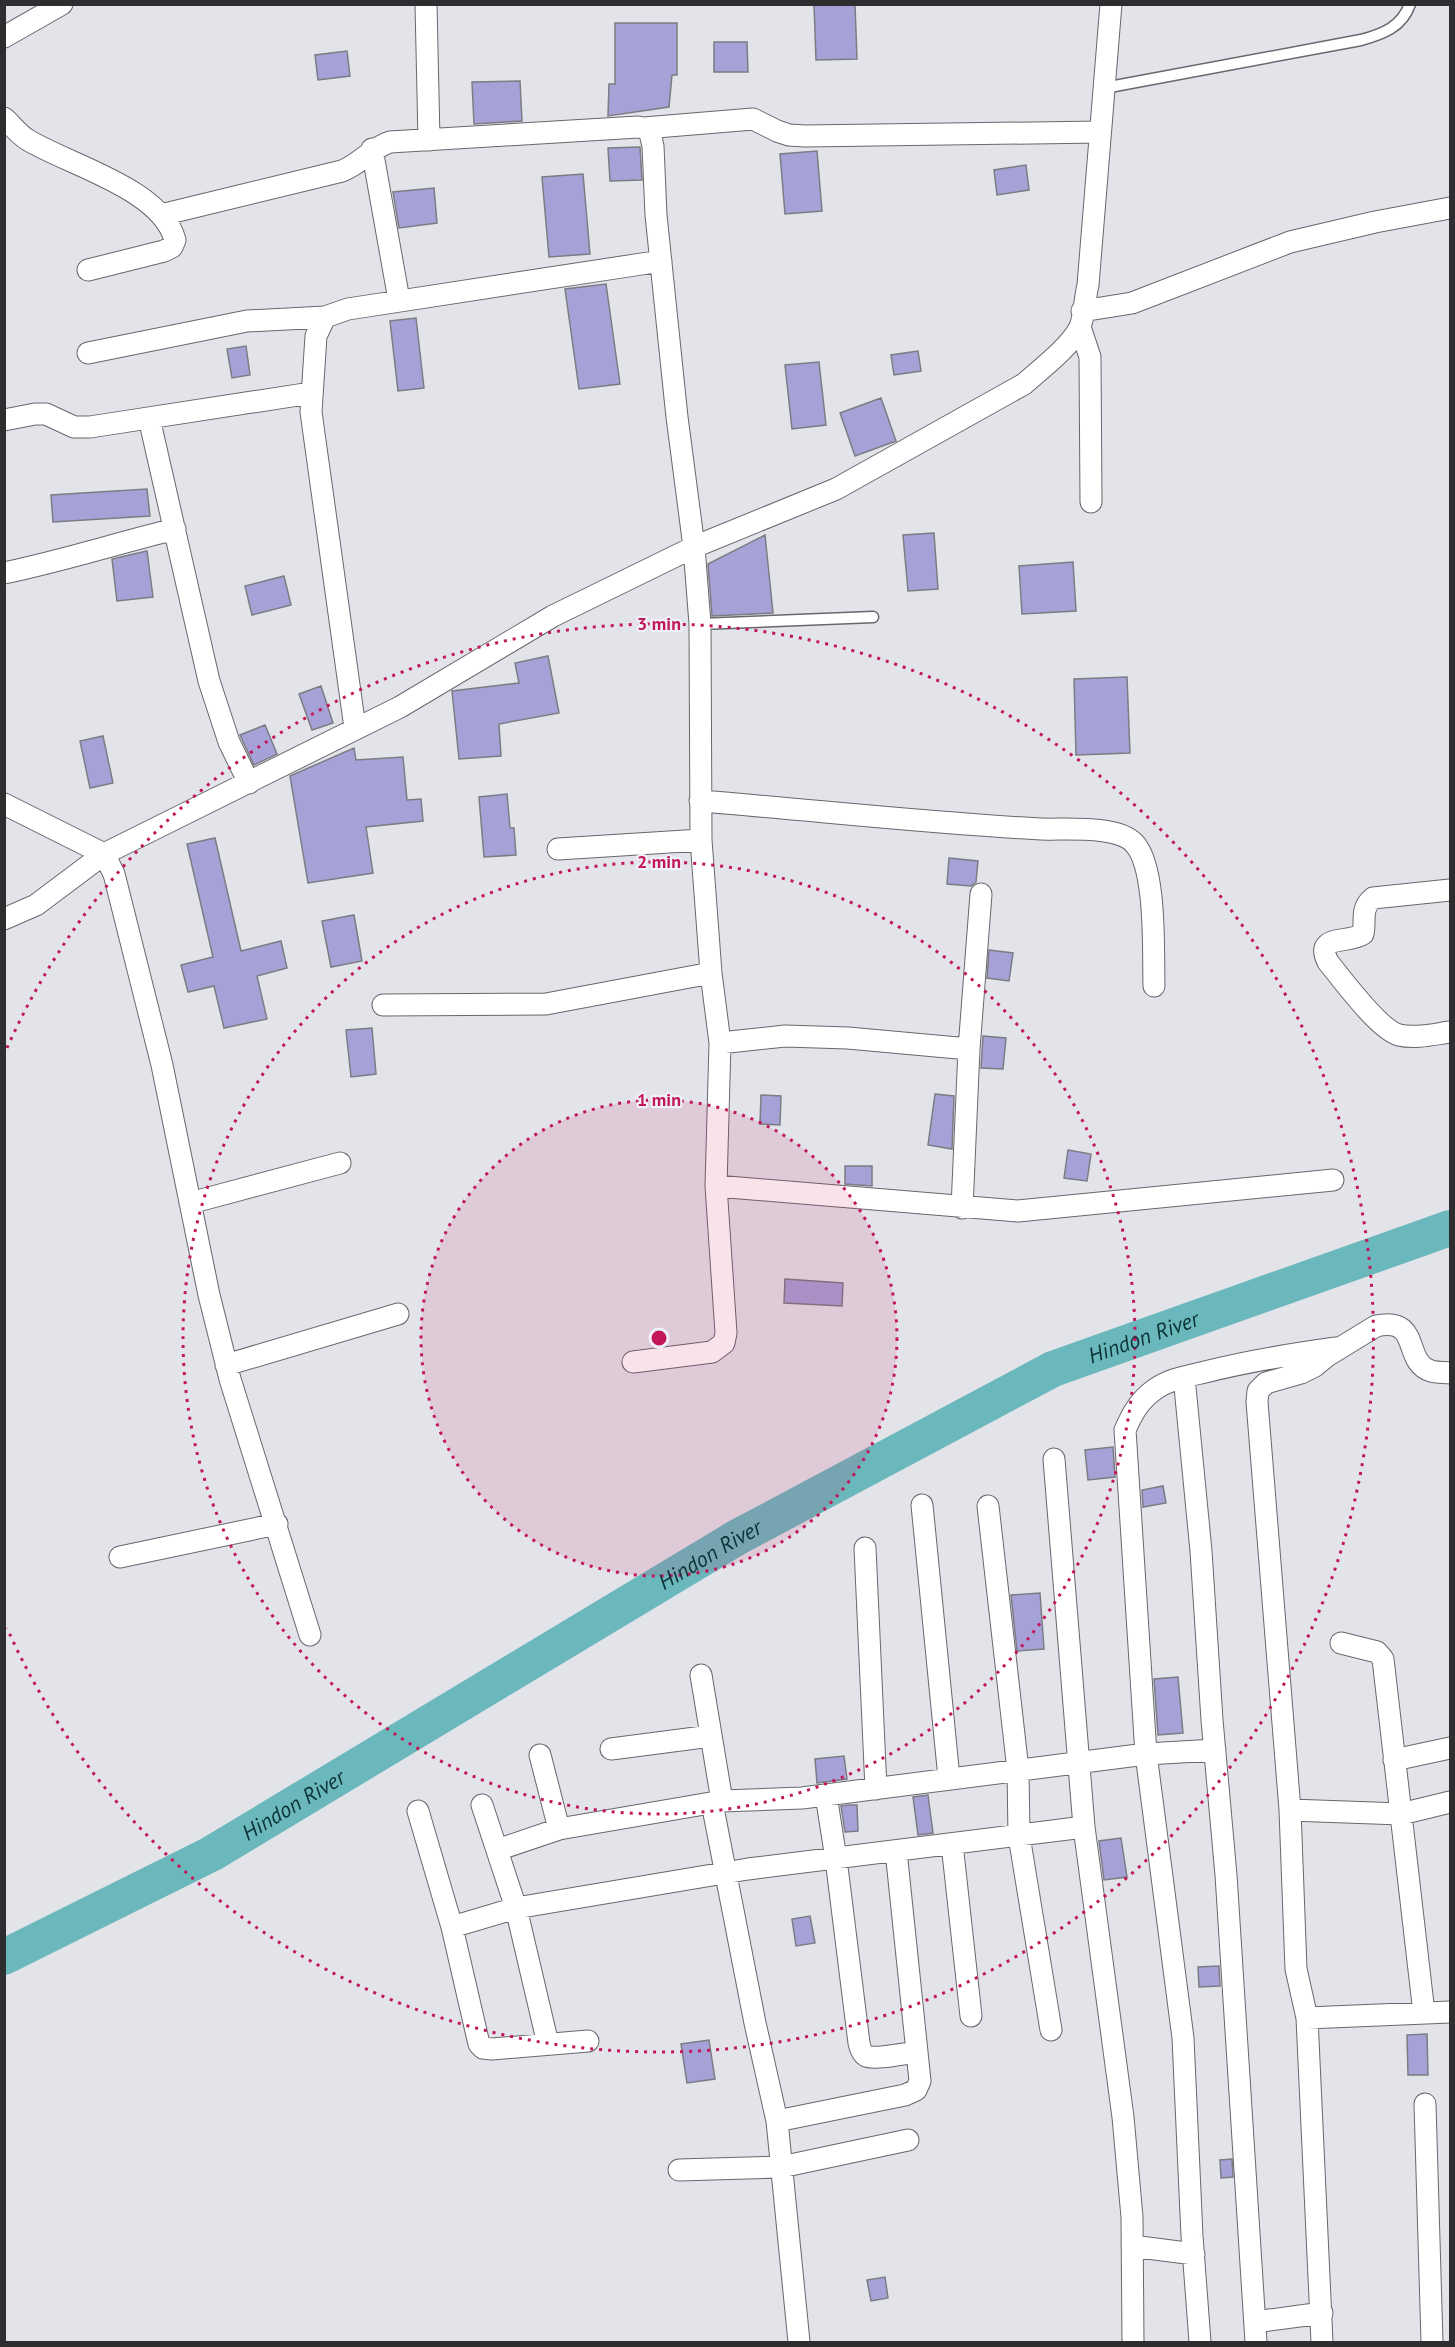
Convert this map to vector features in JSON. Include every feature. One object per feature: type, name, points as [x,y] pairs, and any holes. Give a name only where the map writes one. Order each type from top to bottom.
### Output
[{"type":"street","points":[[4,37],[62,4]]},
{"type":"street","points":[[426,4],[429,140]]},
{"type":"street","points":[[4,920],[36,905],[104,854],[400,707],[553,616],[694,547],[836,489],[1024,384],[1060,352],[1081,319],[1088,285],[1111,4]]},
{"type":"street","points":[[4,118],[27,140],[119,184],[147,202],[173,231],[175,240],[172,247],[164,251],[88,270]]},
{"type":"street","points":[[161,215],[342,171],[352,167],[372,149],[390,142],[644,128],[744,119],[753,119],[789,135],[805,136],[1100,132]]},
{"type":"street","points":[[633,1362],[712,1352],[724,1343],[726,1333],[716,1186],[720,1043],[711,973],[701,840],[700,624],[694,547],[677,417],[661,261],[653,146],[650,133],[644,128]]},
{"type":"street","points":[[372,149],[399,300]]},
{"type":"street","points":[[1081,319],[1132,303],[1290,242],[1375,222],[1450,208]]},
{"type":"street","points":[[88,353],[247,321],[325,317],[336,311],[399,300],[661,261]]},
{"type":"street","points":[[325,317],[316,336],[311,412],[355,728]]},
{"type":"street","points":[[1081,319],[1090,357],[1091,502]]},
{"type":"street","points":[[4,420],[46,414],[74,427],[90,427],[311,393]]},
{"type":"street","points":[[149,418],[209,681],[229,742],[249,783]]},
{"type":"street","points":[[4,573],[54,563],[101,547],[175,529]]},
{"type":"street","points":[[700,801],[1028,828],[1109,832],[1126,836],[1136,845],[1145,867],[1150,890],[1153,914],[1154,986]]},
{"type":"street","points":[[4,804],[104,854],[114,874],[162,1065],[209,1295],[226,1365],[310,1635]]},
{"type":"street","points":[[558,849],[701,840]]},
{"type":"street","points":[[1450,890],[1374,898],[1366,904],[1363,915],[1363,934],[1350,940],[1332,941],[1325,946],[1323,953],[1328,962],[1376,1018],[1389,1030],[1398,1035],[1414,1036],[1450,1032]]},
{"type":"street","points":[[962,1208],[969,1049],[981,894]]},
{"type":"street","points":[[383,1005],[546,1004],[711,973]]},
{"type":"street","points":[[720,1043],[785,1036],[848,1038],[969,1049]]},
{"type":"street","points":[[190,1203],[340,1163]]},
{"type":"street","points":[[716,1186],[1018,1211],[1333,1179]]},
{"type":"street","points":[[226,1365],[398,1314]]},
{"type":"street","points":[[1322,2343],[1307,2018],[1296,1969],[1290,1810],[1257,1402],[1258,1391],[1266,1383],[1301,1373],[1315,1366],[1376,1326],[1388,1323],[1401,1327],[1409,1337],[1424,1367],[1431,1371],[1450,1372]]},
{"type":"street","points":[[1200,2343],[1184,2038],[1146,1754],[1125,1430],[1132,1413],[1142,1400],[1156,1388],[1184,1377],[1261,1358],[1342,1347]]},
{"type":"street","points":[[1184,1377],[1201,1551],[1226,1875],[1255,2332],[1322,2313]]},
{"type":"street","points":[[1054,1459],[1084,1827],[1123,2117],[1132,2217],[1133,2343]]},
{"type":"street","points":[[922,1505],[949,1778]]},
{"type":"street","points":[[988,1506],[1017,1770],[1019,1836],[1051,2030]]},
{"type":"street","points":[[120,1557],[277,1524]]},
{"type":"street","points":[[865,1548],[876,1789]]},
{"type":"street","points":[[1341,1643],[1368,1649],[1381,1655],[1424,2013]]},
{"type":"street","points":[[700,1674],[711,1736],[726,1873],[755,2024],[777,2121],[799,2343]]},
{"type":"street","points":[[611,1749],[711,1736]]},
{"type":"street","points":[[1394,1760],[1450,1748]]},
{"type":"street","points":[[497,1850],[559,1829],[717,1802],[826,1795],[1146,1754],[1215,1750]]},
{"type":"street","points":[[540,1755],[559,1829]]},
{"type":"street","points":[[826,1795],[861,2051],[866,2056],[873,2057],[917,2052]]},
{"type":"street","points":[[1290,1810],[1401,1814],[1450,1802]]},
{"type":"street","points":[[482,1805],[516,1908],[548,2044]]},
{"type":"street","points":[[418,1811],[452,1926],[479,2044],[483,2048],[492,2049],[588,2041]]},
{"type":"street","points":[[452,1926],[516,1908],[726,1873],[1084,1827]]},
{"type":"street","points":[[952,1844],[971,2016]]},
{"type":"street","points":[[777,2121],[904,2095],[916,2090],[920,2081],[896,1851]]},
{"type":"street","points":[[1307,2018],[1450,2012]]},
{"type":"street","points":[[1425,2104],[1432,2343]]},
{"type":"street","points":[[679,2170],[782,2167],[908,2140]]},
{"type":"street","points":[[1132,2246],[1194,2254]]},
{"type":"lane","points":[[1104,88],[1361,40],[1382,34],[1397,25],[1406,15],[1410,4]]},
{"type":"lane","points":[[700,624],[873,617]]},
{"type":"building","points":[[855,4],[857,59],[816,60],[814,5]]},
{"type":"building","points":[[615,23],[677,23],[677,75],[672,75],[669,107],[608,116],[609,84],[615,84]]},
{"type":"building","points":[[714,42],[747,42],[748,72],[714,72]]},
{"type":"building","points":[[347,51],[350,76],[318,80],[315,55]]},
{"type":"building","points":[[520,81],[522,121],[474,124],[472,82]]},
{"type":"building","points":[[640,147],[642,180],[610,181],[608,148]]},
{"type":"building","points":[[817,151],[822,211],[785,214],[780,154]]},
{"type":"building","points":[[1026,165],[1029,190],[997,195],[994,170]]},
{"type":"building","points":[[583,174],[590,254],[549,257],[542,177]]},
{"type":"building","points":[[434,188],[437,223],[399,228],[393,192]]},
{"type":"building","points":[[606,284],[620,384],[579,389],[565,289]]},
{"type":"building","points":[[416,318],[424,388],[398,391],[390,321]]},
{"type":"building","points":[[246,346],[250,375],[232,378],[227,349]]},
{"type":"building","points":[[918,351],[921,371],[894,375],[891,355]]},
{"type":"building","points":[[819,362],[826,425],[792,429],[785,365]]},
{"type":"building","points":[[881,398],[896,441],[855,456],[840,413]]},
{"type":"building","points":[[147,489],[150,516],[53,522],[51,495]]},
{"type":"building","points":[[934,533],[938,589],[908,591],[903,535]]},
{"type":"building","points":[[765,535],[773,613],[712,616],[708,564]]},
{"type":"building","points":[[147,551],[153,597],[117,601],[112,559]]},
{"type":"building","points":[[1073,562],[1076,611],[1022,614],[1019,566]]},
{"type":"building","points":[[284,576],[291,605],[252,615],[245,586]]},
{"type":"building","points":[[548,656],[559,713],[499,724],[501,756],[459,759],[452,691],[519,683],[515,663]]},
{"type":"building","points":[[1127,677],[1130,753],[1076,755],[1074,679]]},
{"type":"building","points":[[321,686],[333,723],[312,730],[299,694]]},
{"type":"building","points":[[265,725],[277,754],[254,765],[240,735]]},
{"type":"building","points":[[103,736],[113,783],[90,788],[80,741]]},
{"type":"building","points":[[354,748],[356,760],[403,757],[407,800],[421,799],[423,821],[366,827],[373,873],[308,883],[290,776]]},
{"type":"building","points":[[507,794],[510,828],[514,828],[516,855],[484,857],[479,797]]},
{"type":"building","points":[[215,838],[241,951],[281,941],[287,968],[257,976],[267,1019],[224,1028],[214,986],[188,992],[181,965],[213,957],[187,844]]},
{"type":"building","points":[[949,858],[978,861],[976,882],[971,886],[947,884]]},
{"type":"building","points":[[354,915],[362,961],[331,967],[322,921]]},
{"type":"building","points":[[989,950],[1013,953],[1009,981],[987,978]]},
{"type":"building","points":[[372,1028],[376,1074],[351,1077],[346,1030]]},
{"type":"building","points":[[983,1036],[1006,1038],[1003,1069],[981,1068]]},
{"type":"building","points":[[935,1094],[954,1096],[952,1149],[928,1145]]},
{"type":"building","points":[[761,1095],[781,1096],[780,1125],[760,1124]]},
{"type":"building","points":[[1068,1150],[1091,1154],[1087,1181],[1064,1178]]},
{"type":"building","points":[[845,1166],[872,1166],[872,1186],[845,1184]]},
{"type":"building","points":[[785,1279],[843,1283],[842,1306],[784,1303]]},
{"type":"building","points":[[1113,1447],[1115,1477],[1088,1480],[1085,1450]]},
{"type":"building","points":[[1163,1486],[1166,1503],[1143,1507],[1142,1490]]},
{"type":"building","points":[[1040,1593],[1044,1649],[1017,1651],[1011,1595]]},
{"type":"building","points":[[1178,1677],[1183,1733],[1158,1735],[1154,1679]]},
{"type":"building","points":[[844,1756],[847,1779],[817,1783],[815,1759]]},
{"type":"building","points":[[928,1795],[933,1833],[918,1835],[913,1797]]},
{"type":"building","points":[[857,1805],[858,1831],[845,1832],[841,1806]]},
{"type":"building","points":[[1121,1838],[1127,1877],[1104,1880],[1099,1841]]},
{"type":"building","points":[[810,1916],[815,1943],[796,1946],[792,1919]]},
{"type":"building","points":[[1219,1966],[1220,1986],[1199,1987],[1198,1967]]},
{"type":"building","points":[[1427,2034],[1428,2075],[1408,2075],[1407,2035]]},
{"type":"building","points":[[709,2040],[715,2079],[687,2083],[681,2044]]},
{"type":"building","points":[[1232,2159],[1233,2177],[1221,2178],[1220,2160]]},
{"type":"building","points":[[885,2277],[888,2298],[871,2301],[867,2280]]},
{"type":"waterway","name":"Hindon River","points":[[4,1957],[211,1854],[736,1538],[1053,1369],[1450,1228]]}]
